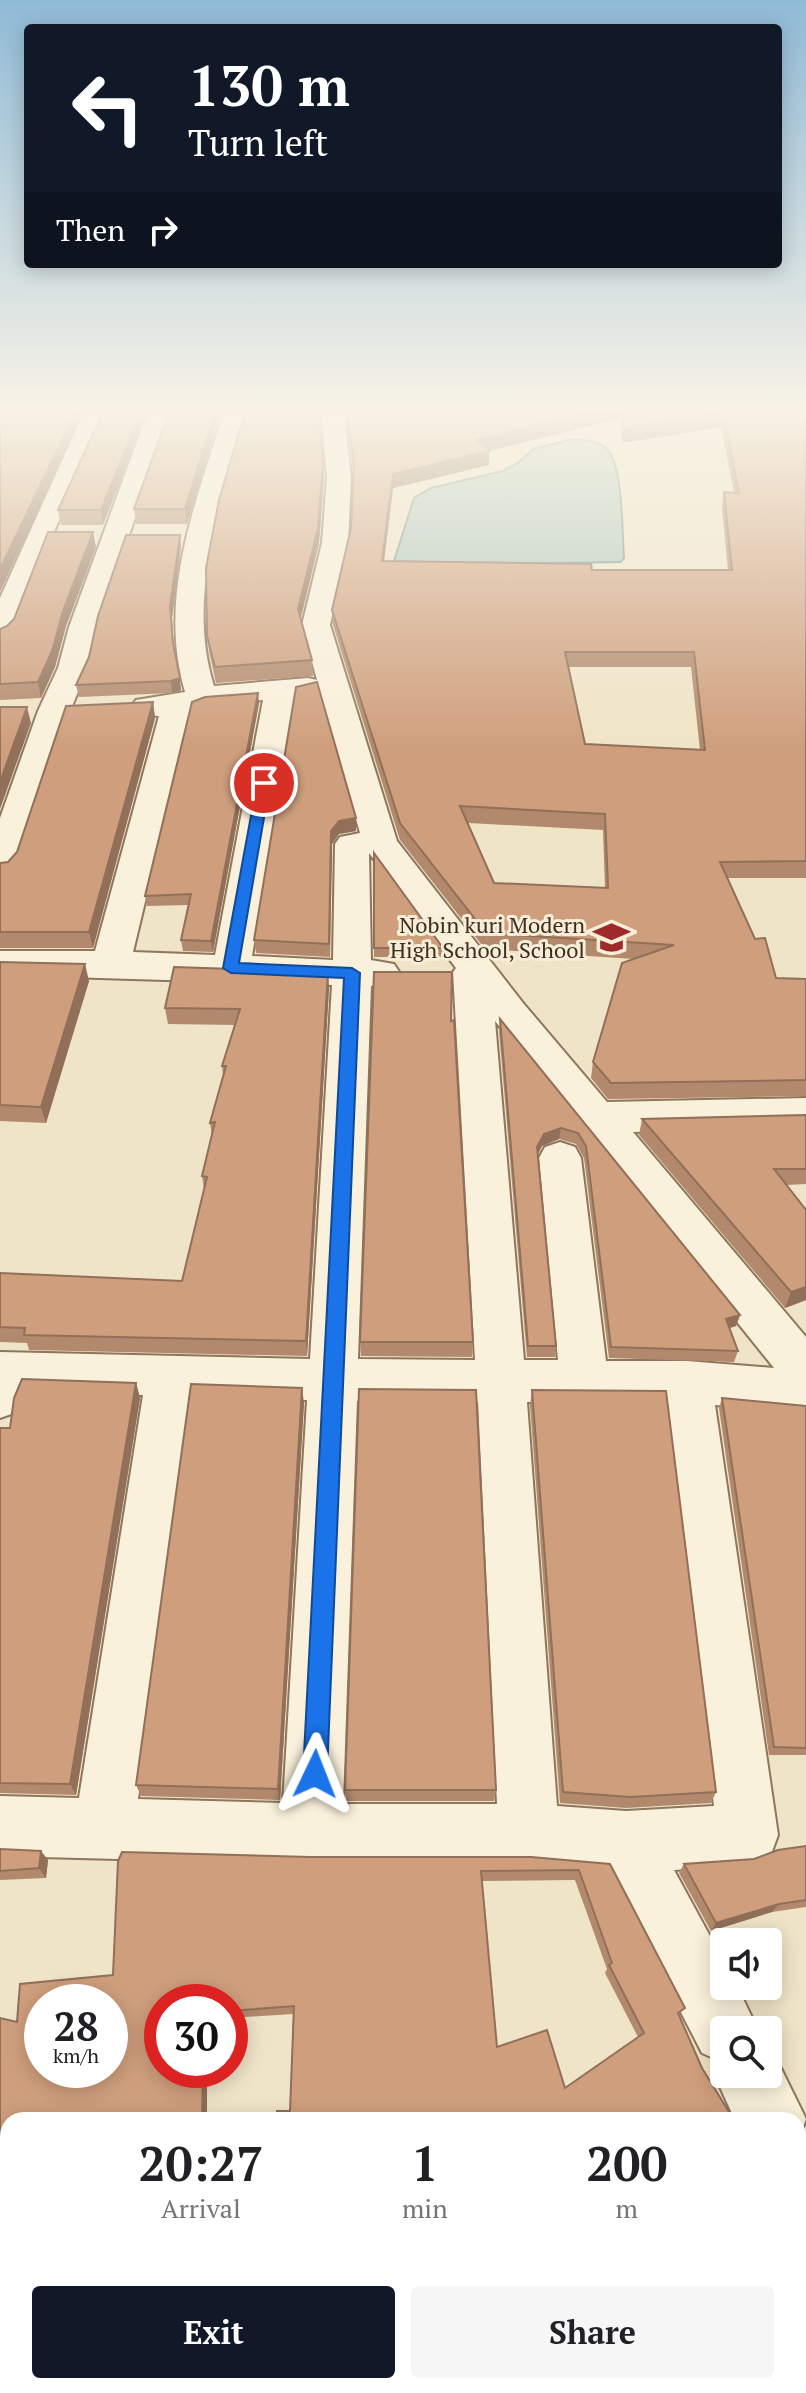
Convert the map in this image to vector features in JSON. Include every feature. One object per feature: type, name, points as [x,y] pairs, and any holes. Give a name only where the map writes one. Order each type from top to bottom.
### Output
[{"type":"street","points":[[0,633],[45,524]]},
{"type":"street","points":[[0,867],[40,711],[73,668],[83,627],[130,536],[133,524]]},
{"type":"street","points":[[111,964],[189,701],[191,670],[185,614],[205,524]]},
{"type":"street","points":[[336,524],[335,543],[316,625],[380,842],[452,974],[597,1118],[806,1372]]},
{"type":"street","points":[[173,535],[202,535]]},
{"type":"street","points":[[39,536],[130,536]]},
{"type":"street","points":[[115,708],[334,683]]},
{"type":"street","points":[[231,968],[280,691]]},
{"type":"street","points":[[40,711],[84,709]]},
{"type":"street","points":[[312,1834],[352,973],[352,844],[380,842]]},
{"type":"street","points":[[0,963],[452,974]]},
{"type":"street","points":[[452,974],[501,1381],[529,1834]]},
{"type":"street","points":[[597,1118],[806,1113]]},
{"type":"street","points":[[560,1158],[584,1382]]},
{"type":"street","points":[[104,1828],[171,1375]]},
{"type":"street","points":[[2,1379],[171,1375],[332,1380],[687,1382],[806,1392]]},
{"type":"street","points":[[0,1826],[312,1834],[529,1834],[626,1842],[748,1835],[687,1382]]},
{"type":"street","points":[[626,1842],[718,2016]]},
{"type":"street","points":[[755,2088],[768,2112]]},
{"type":"water","points":[[406,524],[622,524],[624,558],[621,562],[405,566],[394,561]]},
{"type":"building","points":[[0,524],[22,524],[0,569]]},
{"type":"building","points":[[214,524],[318,524],[298,609],[312,660],[215,667],[207,636],[206,568]]},
{"type":"building","points":[[351,524],[387,524],[382,561],[591,564],[592,570],[732,570],[727,524],[806,524],[806,861],[720,862],[755,939],[765,938],[776,978],[806,979],[806,1080],[611,1083],[593,1062],[622,963],[674,945],[486,933],[400,823],[332,610]],"holes":[[[565,652],[694,652],[705,750],[585,744]],[[460,806],[605,814],[608,888],[494,883]]]},
{"type":"building","points":[[48,532],[93,532],[63,611],[52,651],[38,682],[0,684],[0,629],[14,619]]},
{"type":"building","points":[[126,535],[180,535],[170,606],[180,678],[76,685],[89,657],[98,616]]},
{"type":"building","points":[[317,682],[356,818],[339,821],[331,831],[329,944],[254,940],[296,687]]},
{"type":"building","points":[[258,693],[211,941],[181,940],[191,894],[145,896],[192,702],[205,697]]},
{"type":"building","points":[[153,702],[89,932],[0,932],[0,863],[8,862],[17,852],[66,706]]},
{"type":"building","points":[[0,707],[27,707],[0,782]]},
{"type":"building","points":[[374,853],[443,948],[374,948]]},
{"type":"building","points":[[0,962],[85,964],[41,1107],[0,1105]]},
{"type":"building","points":[[174,967],[328,972],[306,1341],[24,1335],[25,1328],[0,1327],[0,1273],[182,1281],[207,1177],[202,1176],[215,1122],[210,1123],[226,1066],[222,1066],[240,1009],[165,1008]]},
{"type":"building","points":[[374,972],[452,972],[451,1021],[454,1020],[473,1342],[360,1342]]},
{"type":"building","points":[[500,1019],[740,1315],[726,1319],[738,1351],[611,1347],[586,1146],[578,1133],[561,1128],[544,1134],[537,1147],[556,1346],[528,1346]]},
{"type":"building","points":[[806,1115],[806,1169],[774,1169],[806,1210],[806,1287],[791,1292],[642,1119]]},
{"type":"building","points":[[22,1379],[136,1383],[70,1784],[0,1783],[0,1428],[10,1428],[14,1398]]},
{"type":"building","points":[[191,1384],[302,1388],[278,1789],[136,1785]]},
{"type":"building","points":[[359,1389],[476,1390],[496,1790],[345,1790]]},
{"type":"building","points":[[532,1390],[666,1391],[716,1792],[630,1797],[563,1792]]},
{"type":"building","points":[[722,1398],[806,1406],[806,1748],[774,1747]]},
{"type":"building","points":[[806,1846],[806,1900],[779,1904],[716,1923],[684,1864],[754,1859],[778,1850]]},
{"type":"building","points":[[0,1849],[41,1851],[39,1868],[0,1871]]},
{"type":"building","points":[[122,1852],[310,1857],[531,1857],[610,1864],[685,2008],[678,2013],[710,2081],[710,2088],[714,2088],[729,2112],[277,2112],[290,2111],[294,2006],[248,2010],[248,1984],[144,1984],[144,2088],[203,2088],[202,2112],[0,2112],[0,2018],[17,2022],[20,1984],[113,1975],[118,1861]],"holes":[[[579,1870],[612,1963],[609,1965],[644,2033],[565,2088],[547,2030],[497,2047],[481,1871]]]},
{"type":"place","name":"Nobin kuri Modern High School, School","points":[[611,937]]},
{"type":"route","points":[[264,783],[231,968],[352,973],[315,1774]]}]
